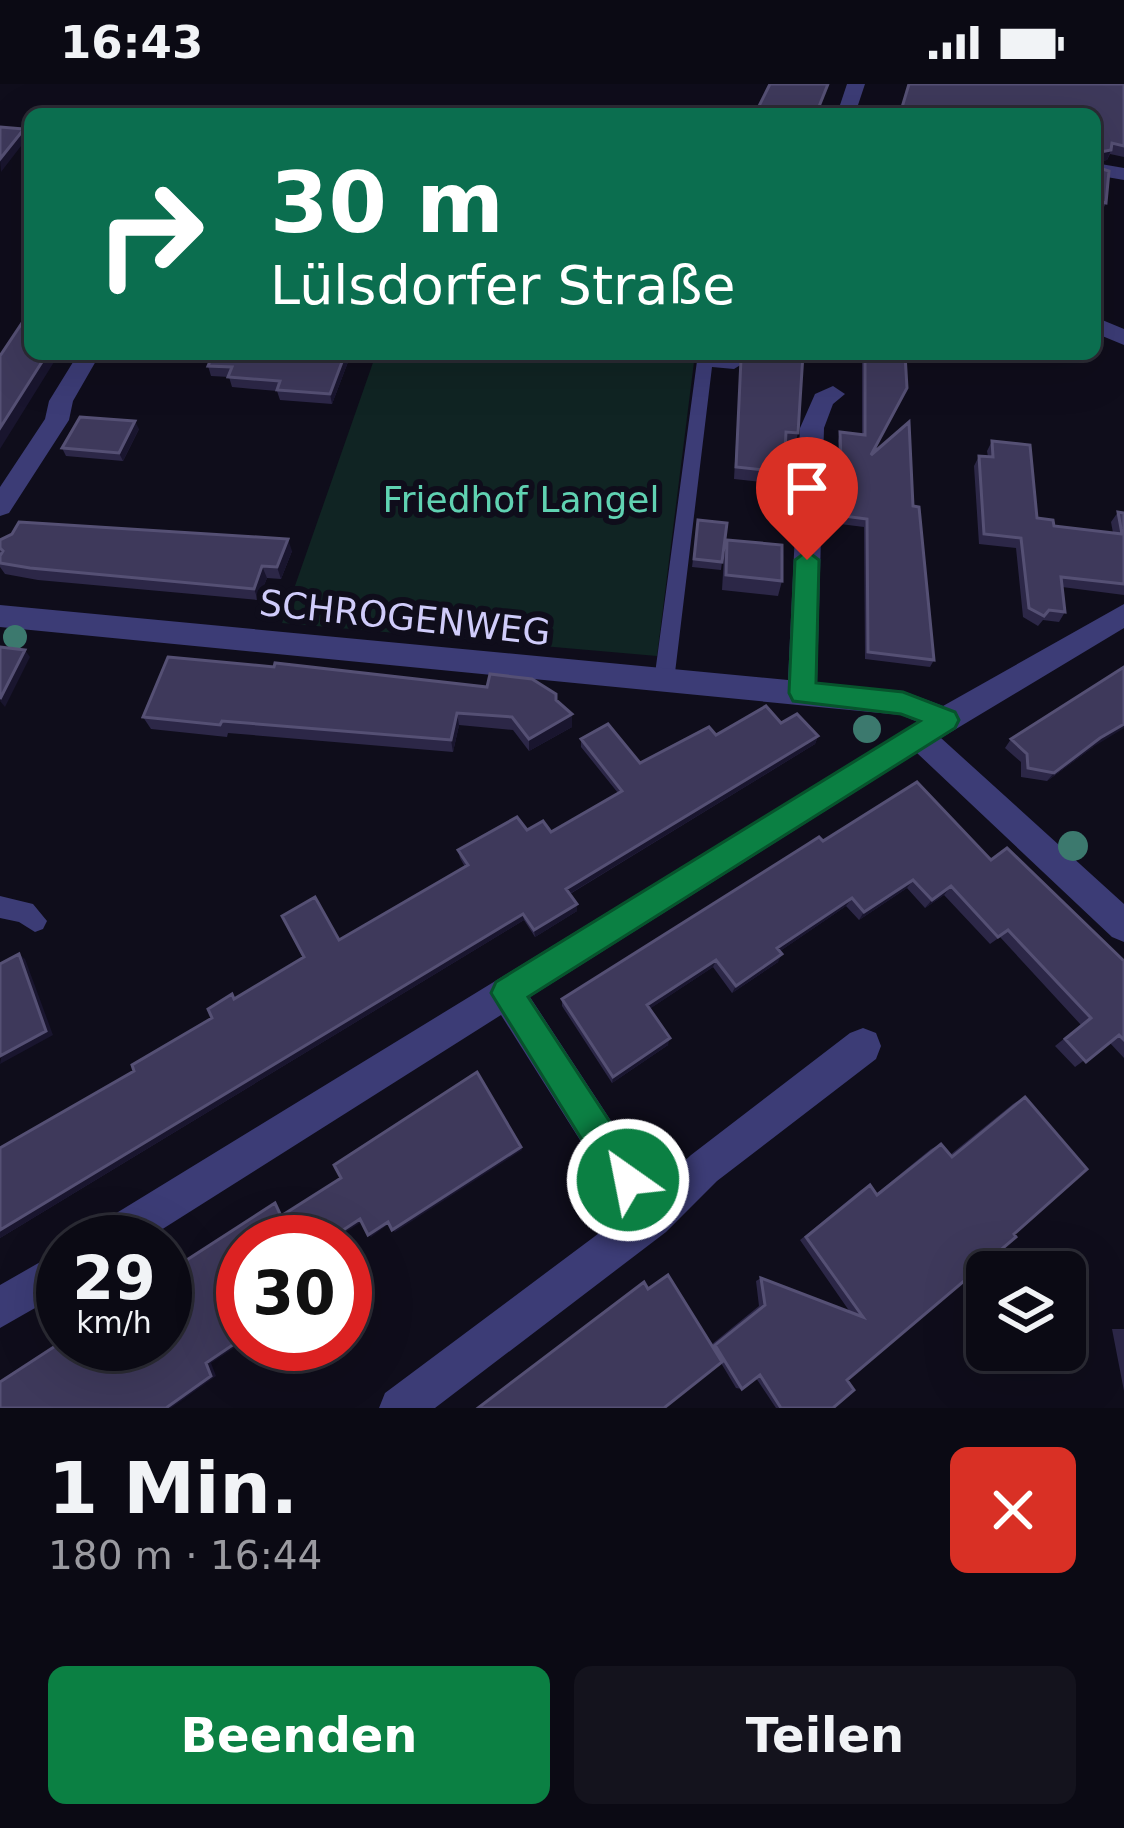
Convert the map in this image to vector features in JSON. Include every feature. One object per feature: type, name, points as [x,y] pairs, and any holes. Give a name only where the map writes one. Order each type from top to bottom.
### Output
[{"type":"street","points":[[0,507],[57,420],[61,400],[84,360]]},
{"type":"street","points":[[802,693],[812,428],[824,399],[833,394]]},
{"type":"street","points":[[149,1215],[933,728],[1124,615]]},
{"type":"street","name":"SCHROGENWEG","points":[[0,616],[903,703],[933,728]]},
{"type":"street","points":[[933,728],[1124,926]]},
{"type":"street","points":[[507,993],[652,1218]]},
{"type":"street","points":[[400,1408],[652,1218],[704,1168],[862,1046]]},
{"type":"street","points":[[0,1308],[36,1286]]},
{"type":"lane","points":[[664,681],[705,362],[734,364]]},
{"type":"lane","points":[[0,907],[25,912],[35,921]]},
{"type":"green space","name":"Friedhof Langel","points":[[374,360],[694,360],[657,656],[282,623]]},
{"type":"building","points":[[770,84],[828,84],[818,108],[758,108]]},
{"type":"building","points":[[909,84],[1124,84],[1124,146],[1112,143],[1111,150],[1101,152],[1101,108],[902,108]]},
{"type":"building","points":[[0,127],[24,129],[0,159]]},
{"type":"building","points":[[1101,169],[1109,171],[1106,203],[1101,202]]},
{"type":"building","points":[[24,320],[24,360],[43,360],[0,428],[0,356]]},
{"type":"building","points":[[210,360],[343,360],[330,394],[277,390],[280,381],[228,377],[232,367],[208,366]]},
{"type":"building","points":[[741,360],[803,360],[798,433],[786,432],[784,472],[736,467]]},
{"type":"building","points":[[865,360],[905,360],[907,388],[871,455],[909,422],[913,506],[919,507],[934,660],[868,652],[867,519],[843,516],[840,432],[865,435]]},
{"type":"building","points":[[80,417],[135,421],[119,453],[62,448]]},
{"type":"building","points":[[992,441],[1030,445],[1037,518],[1053,520],[1054,526],[1122,534],[1118,512],[1124,513],[1124,584],[1061,577],[1065,612],[1049,610],[1044,616],[1029,608],[1021,538],[984,534],[979,456],[993,457]]},
{"type":"building","points":[[698,520],[727,523],[722,562],[694,559]]},
{"type":"building","points":[[19,522],[288,539],[277,567],[262,566],[254,589],[0,563],[0,540],[12,534]]},
{"type":"building","points":[[727,540],[782,545],[782,581],[726,575]]},
{"type":"building","points":[[0,647],[25,650],[0,699]]},
{"type":"building","points":[[168,657],[274,667],[275,663],[487,687],[490,674],[532,679],[556,694],[556,700],[572,714],[529,739],[512,717],[457,713],[451,740],[143,717]]},
{"type":"building","points":[[1124,667],[1124,724],[1054,773],[1028,768],[1027,754],[1011,739]]},
{"type":"building","points":[[766,706],[781,723],[797,714],[818,736],[566,889],[577,904],[534,930],[523,914],[0,1230],[0,1148],[134,1071],[132,1065],[212,1018],[208,1009],[304,957],[282,916],[315,897],[339,940],[468,865],[458,850],[517,817],[527,830],[543,821],[551,832],[622,791],[581,739],[608,724],[640,763],[709,727],[716,735]]},
{"type":"building","points":[[917,782],[991,860],[1007,848],[1124,961],[1124,1040],[1119,1035],[1086,1062],[1065,1039],[1091,1018],[1008,930],[998,937],[951,886],[932,900],[913,880],[864,912],[852,898],[777,948],[782,954],[736,986],[716,960],[647,1005],[670,1038],[613,1077],[562,999],[819,837],[823,841]]},
{"type":"building","points":[[19,954],[46,1031],[0,1056],[0,964]]},
{"type":"building","points":[[477,1072],[521,1147],[392,1230],[388,1222],[372,1232],[372,1215],[283,1215],[341,1178],[334,1165]]},
{"type":"building","points":[[1025,1097],[1087,1169],[999,1251],[966,1251],[966,1279],[847,1380],[854,1390],[833,1408],[781,1408],[760,1375],[742,1389],[715,1345],[765,1305],[761,1278],[863,1317],[806,1237],[870,1185],[877,1195],[941,1144],[952,1157]]},
{"type":"building","points":[[275,1203],[281,1215],[256,1215]]},
{"type":"building","points":[[216,1241],[216,1356],[206,1363],[211,1376],[166,1408],[0,1408],[0,1382],[36,1359],[36,1371],[192,1371],[192,1257]]},
{"type":"building","points":[[668,1275],[722,1362],[664,1408],[478,1408],[644,1282],[648,1289]]},
{"type":"route","points":[[628,1180],[507,993],[945,720],[903,703],[802,693],[807,560]]}]
